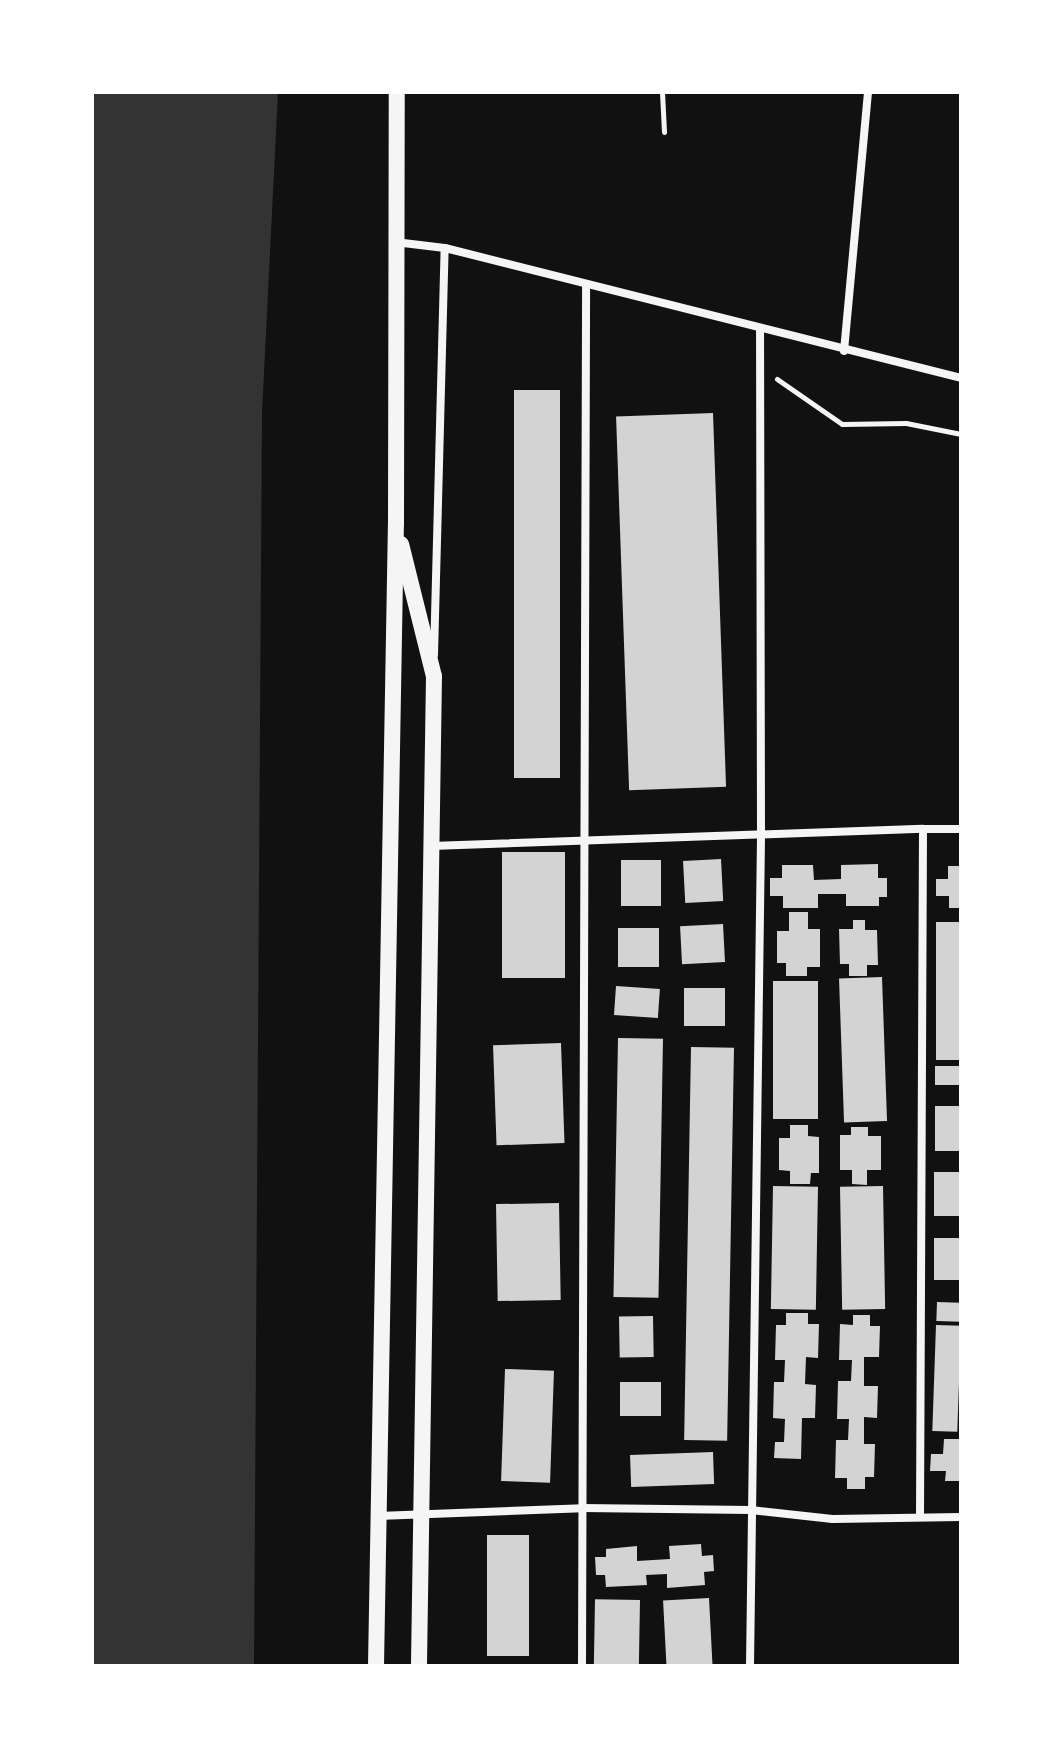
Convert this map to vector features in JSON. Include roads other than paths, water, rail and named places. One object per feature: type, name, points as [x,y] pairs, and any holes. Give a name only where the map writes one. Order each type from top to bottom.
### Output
[{"type":"main road","points":[[376,1666],[396,523],[394,242],[397,92]]},
{"type":"main road","points":[[396,523],[434,676],[419,1666]]},
{"type":"street","points":[[844,351],[868,92]]},
{"type":"street","points":[[394,242],[445,248],[760,331],[961,378]]},
{"type":"street","points":[[434,676],[445,248]]},
{"type":"street","points":[[582,1666],[587,839],[586,284]]},
{"type":"street","points":[[750,1666],[761,832],[760,331]]},
{"type":"street","points":[[920,1517],[923,829]]},
{"type":"street","points":[[430,846],[761,832],[961,829]]},
{"type":"street","points":[[377,1516],[421,1518],[582,1508],[751,1510],[833,1519],[961,1517]]}]
